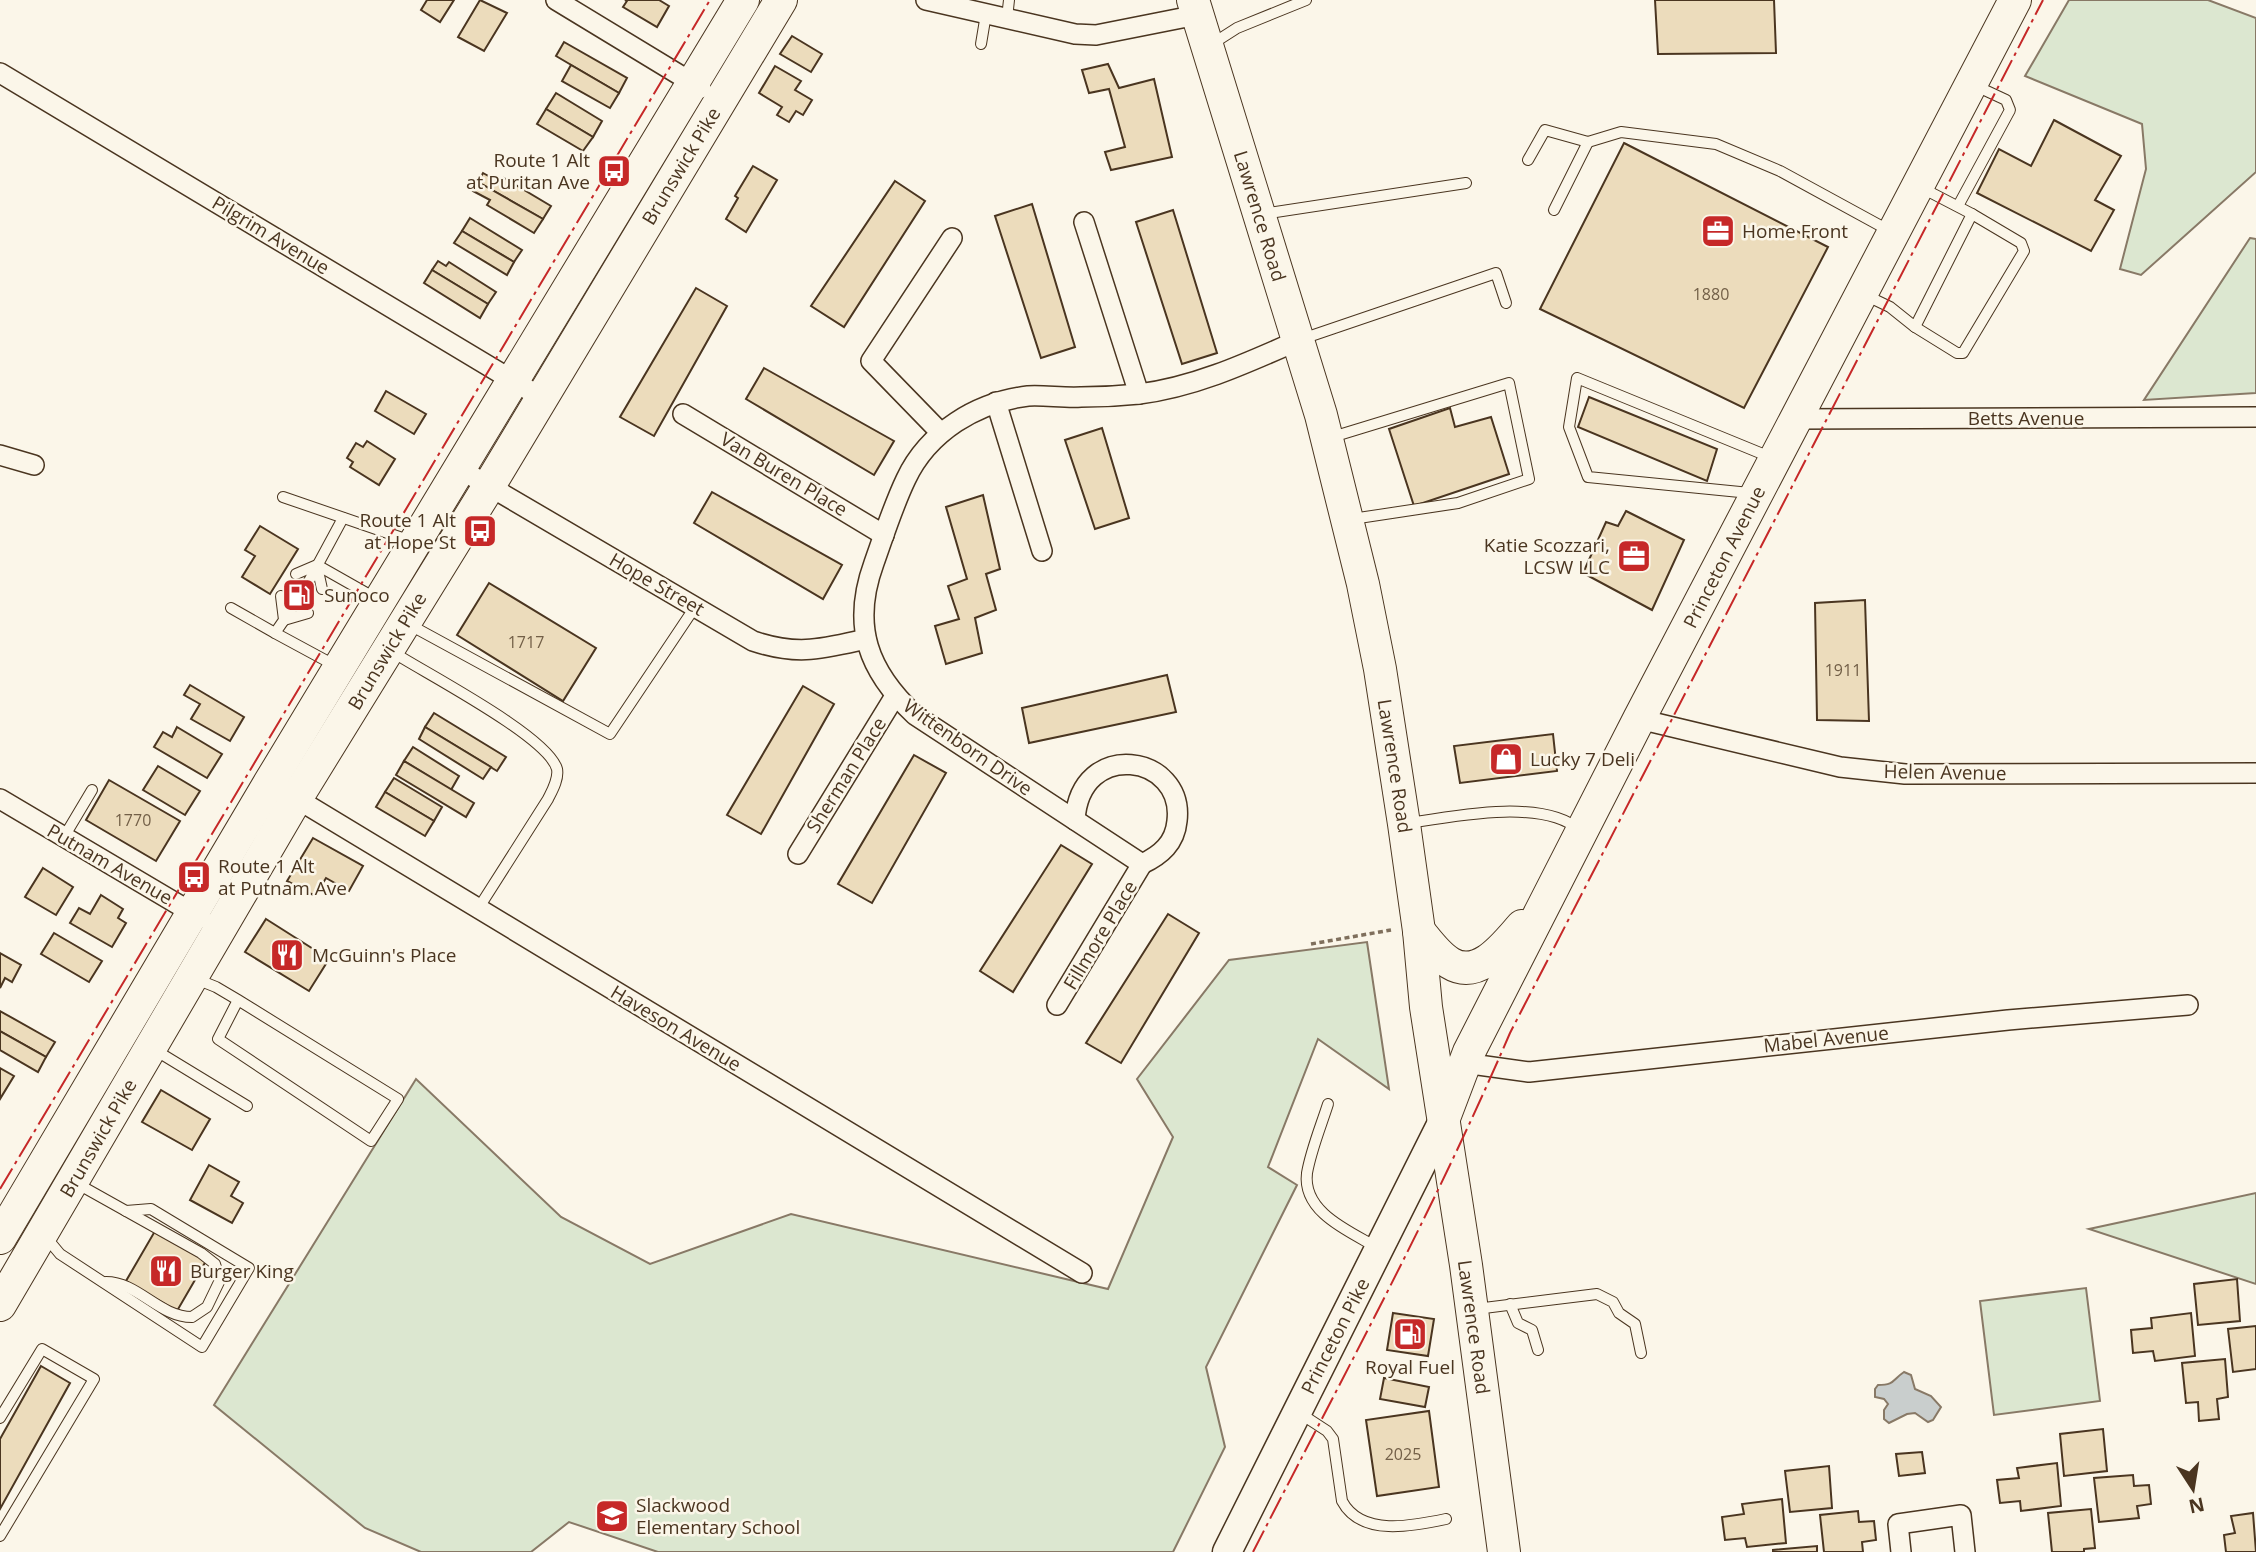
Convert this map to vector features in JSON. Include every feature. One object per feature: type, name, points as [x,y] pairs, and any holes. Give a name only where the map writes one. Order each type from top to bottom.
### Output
[{"type":"main road","name":"Brunswick Pike","points":[[5,1218],[743,0]]},
{"type":"main road","name":"Brunswick Pike","points":[[0,1306],[296,799],[542,398],[781,0]]},
{"type":"main road","name":"Princeton Avenue","points":[[1444,1119],[1464,1063],[1639,719],[2015,0]]},
{"type":"main road","name":"Lawrence Road","points":[[1195,7],[1328,439],[1380,669],[1404,824],[1405,931],[1426,1007],[1444,1119],[1504,1552]]},
{"type":"main road","points":[[1405,931],[1448,962],[1468,968],[1479,965],[1503,948],[1549,896]]},
{"type":"main road","name":"Princeton Pike","points":[[1227,1552],[1444,1119]]},
{"type":"street","points":[[556,0],[720,101]]},
{"type":"street","points":[[926,0],[986,14],[1008,9],[1075,34],[1096,35],[1195,7]]},
{"type":"street","name":"Pilgrim Avenue","points":[[0,73],[542,398]]},
{"type":"street","points":[[1084,222],[1139,394]]},
{"type":"street","points":[[941,433],[871,361],[952,238]]},
{"type":"street","name":"Wittenborn Drive","points":[[1142,864],[915,715],[895,696],[873,662],[866,639],[864,606],[867,582],[906,478],[922,453],[941,433],[972,412],[996,402],[1030,396],[1139,394],[1178,387],[1226,372],[1299,340]]},
{"type":"street","points":[[996,402],[1042,551]]},
{"type":"street","name":"Van Buren Place","points":[[683,414],[884,535]]},
{"type":"street","name":"Betts Avenue","points":[[1796,419],[2256,417]]},
{"type":"street","points":[[0,455],[34,465]]},
{"type":"street","name":"Hope Street","points":[[460,469],[753,641],[777,649],[804,651],[866,639]]},
{"type":"street","name":"Sherman Place","points":[[798,854],[895,696]]},
{"type":"street","name":"Helen Avenue","points":[[1639,719],[1840,767],[1905,774],[2256,773]]},
{"type":"street","points":[[1075,820],[1076,805],[1091,777],[1106,768],[1122,764],[1152,770],[1165,780],[1174,795],[1178,813],[1176,830],[1168,846],[1157,857],[1142,864]]},
{"type":"street","name":"Haveson Avenue","points":[[270,782],[1082,1273]]},
{"type":"street","name":"Putnam Avenue","points":[[0,799],[220,930]]},
{"type":"street","name":"Fillmore Place","points":[[1057,1005],[1142,864]]},
{"type":"street","name":"Mabel Avenue","points":[[1464,1063],[1529,1072],[2008,1020],[2188,1005]]},
{"type":"street","points":[[5,1218],[42,1233]]},
{"type":"street","points":[[1901,1552],[1898,1524],[1961,1515],[1965,1552]]},
{"type":"lane","points":[[1208,47],[1237,28],[1306,0]]},
{"type":"lane","points":[[981,44],[986,14]]},
{"type":"lane","points":[[1958,206],[2010,110],[2006,100],[1972,84]]},
{"type":"lane","points":[[1528,160],[1545,130],[1588,142],[1621,132],[1716,144],[1780,171],[1894,233]]},
{"type":"lane","points":[[1554,210],[1588,142]]},
{"type":"lane","points":[[1259,215],[1465,183]]},
{"type":"lane","points":[[1862,294],[1890,306],[1915,327],[1957,353],[1963,353],[2024,251],[2021,243],[1958,206],[1918,187]]},
{"type":"lane","points":[[1915,327],[1972,214]]},
{"type":"lane","points":[[1299,340],[1496,273],[1506,303]]},
{"type":"lane","points":[[1757,494],[1588,477],[1569,426],[1577,378],[1774,459]]},
{"type":"lane","points":[[1328,439],[1509,383],[1529,479],[1458,503],[1348,519]]},
{"type":"lane","points":[[283,497],[415,542]]},
{"type":"lane","points":[[309,581],[344,517]]},
{"type":"lane","points":[[296,574],[317,565]]},
{"type":"lane","points":[[317,565],[321,589]]},
{"type":"lane","points":[[317,565],[380,600]]},
{"type":"lane","points":[[281,596],[284,620]]},
{"type":"lane","points":[[275,634],[294,605]]},
{"type":"lane","points":[[405,622],[610,734],[695,607]]},
{"type":"lane","points":[[231,608],[340,668]]},
{"type":"lane","points":[[284,620],[308,612]]},
{"type":"lane","points":[[388,649],[524,733],[546,752],[557,769],[555,785],[548,799],[478,909]]},
{"type":"lane","points":[[64,837],[92,790]]},
{"type":"lane","points":[[1404,824],[1483,811],[1556,817],[1571,823],[1581,833]]},
{"type":"lane","points":[[192,977],[238,1000],[398,1099],[371,1141],[218,1039],[238,1000]]},
{"type":"lane","points":[[151,1047],[247,1106]]},
{"type":"lane","points":[[1328,1104],[1307,1174],[1308,1189],[1319,1210],[1340,1227],[1379,1248]]},
{"type":"lane","points":[[73,1181],[201,1253],[215,1264],[220,1280],[207,1307],[192,1317],[172,1314],[120,1282],[104,1283]]},
{"type":"lane","points":[[42,1233],[60,1254],[202,1347],[249,1268],[150,1209],[127,1211]]},
{"type":"lane","points":[[1472,1309],[1598,1294],[1606,1296],[1619,1313],[1635,1324],[1641,1353]]},
{"type":"lane","points":[[1510,1304],[1518,1322],[1532,1330],[1538,1350]]},
{"type":"lane","points":[[0,1418],[42,1349],[94,1379],[0,1535]]},
{"type":"lane","points":[[1297,1412],[1333,1439],[1342,1501],[1346,1509],[1357,1517],[1367,1524],[1384,1526],[1421,1525],[1446,1520]]},
{"type":"path","points":[[1311,944],[1405,931]]},
{"type":"green space","points":[[2069,0],[2208,0],[2256,18],[2256,172],[2141,275],[2120,269],[2146,169],[2142,124],[2025,76]]},
{"type":"green space","points":[[2250,238],[2256,239],[2256,393],[2144,400]]},
{"type":"green space","points":[[1367,942],[1389,1089],[1318,1039],[1268,1167],[1297,1185],[1206,1367],[1225,1447],[1173,1552],[658,1552],[569,1522],[531,1552],[421,1552],[365,1528],[214,1405],[416,1079],[561,1217],[650,1264],[791,1214],[1108,1289],[1173,1137],[1137,1079],[1229,960]]},
{"type":"green space","points":[[2256,1193],[2256,1284],[2089,1229]]},
{"type":"green space","points":[[2086,1288],[2100,1401],[1994,1415],[1980,1301]]},
{"type":"shaded area","points":[[1904,1372],[1911,1375],[1915,1389],[1931,1396],[1941,1407],[1933,1420],[1928,1422],[1915,1413],[1889,1423],[1884,1419],[1884,1410],[1888,1404],[1884,1399],[1875,1397],[1875,1389],[1878,1385],[1891,1383]]},
{"type":"building","points":[[427,0],[454,0],[440,22],[421,10]]},
{"type":"building","points":[[480,0],[507,13],[484,51],[458,37]]},
{"type":"building","points":[[625,0],[659,0],[669,6],[657,27],[623,7],[627,1]]},
{"type":"building","points":[[1655,0],[1774,0],[1776,53],[1658,54]]},
{"type":"building","points":[[792,36],[822,54],[811,72],[780,54]]},
{"type":"building","points":[[564,42],[627,78],[619,93],[556,56]]},
{"type":"building","points":[[1108,64],[1119,88],[1154,79],[1172,157],[1111,170],[1105,152],[1125,147],[1109,89],[1089,93],[1082,70]]},
{"type":"building","points":[[571,65],[619,93],[610,108],[562,81]]},
{"type":"building","points":[[775,66],[801,81],[795,90],[812,100],[803,115],[796,111],[789,122],[777,115],[782,107],[759,93]]},
{"type":"building","points":[[556,93],[602,121],[593,137],[546,109]]},
{"type":"building","points":[[546,109],[593,137],[583,151],[537,124]]},
{"type":"building","points":[[2054,120],[2121,156],[2095,200],[2114,210],[2091,251],[1977,193],[1999,149],[2031,166]]},
{"type":"building","points":[[1624,143],[1828,247],[1744,408],[1540,309]]},
{"type":"building","points":[[753,166],[777,180],[746,232],[726,219],[738,198],[735,196]]},
{"type":"building","points":[[483,173],[501,183],[504,178],[551,206],[543,219],[478,182]]},
{"type":"building","points":[[895,181],[925,201],[844,327],[811,306]]},
{"type":"building","points":[[478,182],[543,219],[534,233],[487,205],[490,200],[473,191]]},
{"type":"building","points":[[1032,204],[1075,347],[1041,358],[995,216]]},
{"type":"building","points":[[1173,210],[1217,353],[1182,364],[1136,222]]},
{"type":"building","points":[[470,218],[522,250],[514,262],[462,231]]},
{"type":"building","points":[[462,231],[514,262],[507,275],[454,243]]},
{"type":"building","points":[[438,261],[446,266],[449,262],[496,292],[488,304],[432,270]]},
{"type":"building","points":[[432,270],[488,304],[480,318],[424,283]]},
{"type":"building","points":[[696,288],[727,306],[654,436],[620,417]]},
{"type":"building","points":[[764,368],[894,441],[874,475],[746,399]]},
{"type":"building","points":[[386,391],[426,414],[414,434],[375,411]]},
{"type":"building","points":[[1589,397],[1717,449],[1707,481],[1578,427]]},
{"type":"building","points":[[1450,408],[1455,427],[1491,417],[1509,474],[1414,506],[1389,429]]},
{"type":"building","points":[[1102,428],[1129,518],[1095,529],[1065,440]]},
{"type":"building","points":[[367,441],[395,459],[379,485],[350,467],[353,462],[347,458],[356,443],[363,447]]},
{"type":"building","points":[[712,492],[842,565],[823,599],[694,523]]},
{"type":"building","points":[[983,495],[1000,569],[986,574],[996,610],[975,618],[982,653],[946,664],[935,626],[959,619],[948,586],[967,579],[946,507]]},
{"type":"building","name":"Katie Scozzari, LCSW LLC","points":[[1626,511],[1684,540],[1652,610],[1583,573],[1606,522],[1618,526]]},
{"type":"building","points":[[260,526],[298,549],[270,594],[242,577],[255,556],[245,550]]},
{"type":"building","points":[[489,583],[596,648],[563,701],[457,635]]},
{"type":"building","points":[[1865,600],[1869,721],[1817,720],[1815,603]]},
{"type":"building","points":[[1167,675],[1176,712],[1029,743],[1022,708]]},
{"type":"building","points":[[190,685],[244,717],[230,741],[191,719],[200,704],[184,695]]},
{"type":"building","points":[[803,686],[834,704],[761,834],[727,815]]},
{"type":"building","points":[[434,713],[506,757],[497,771],[425,727]]},
{"type":"building","points":[[177,727],[222,754],[207,778],[154,747],[163,732],[172,737]]},
{"type":"building","points":[[425,727],[491,767],[483,779],[419,739]]},
{"type":"building","name":"Lucky 7 Deli","points":[[1553,734],[1557,771],[1460,783],[1454,746]]},
{"type":"building","points":[[413,747],[459,776],[451,790],[404,761]]},
{"type":"building","points":[[914,755],[946,773],[872,903],[838,884]]},
{"type":"building","points":[[404,761],[474,803],[466,817],[396,775]]},
{"type":"building","points":[[158,766],[200,791],[185,815],[143,790]]},
{"type":"building","points":[[394,778],[442,807],[434,821],[385,792]]},
{"type":"building","points":[[109,780],[180,821],[156,861],[86,820]]},
{"type":"building","points":[[385,792],[434,821],[425,836],[376,807]]},
{"type":"building","points":[[313,838],[363,866],[349,891],[326,878],[315,896],[287,881]]},
{"type":"building","points":[[1061,845],[1092,864],[1013,992],[980,971]]},
{"type":"building","points":[[43,868],[73,887],[56,915],[25,897]]},
{"type":"building","points":[[101,895],[123,909],[118,918],[126,923],[112,947],[70,923],[79,908],[90,914]]},
{"type":"building","points":[[1168,914],[1199,933],[1121,1063],[1086,1043]]},
{"type":"building","name":"McGuinn's Place","points":[[266,919],[329,959],[309,991],[245,952]]},
{"type":"building","points":[[54,933],[102,961],[89,982],[41,954]]},
{"type":"building","points":[[0,953],[21,965],[12,982],[5,978],[0,988]]},
{"type":"building","points":[[0,1011],[55,1042],[46,1057],[0,1031]]},
{"type":"building","points":[[0,1031],[46,1057],[38,1072],[0,1050]]},
{"type":"building","points":[[0,1068],[14,1076],[0,1099]]},
{"type":"building","points":[[161,1090],[210,1119],[192,1150],[142,1122]]},
{"type":"building","points":[[209,1165],[239,1182],[231,1196],[243,1203],[232,1223],[190,1200]]},
{"type":"building","name":"Burger King","points":[[155,1231],[206,1261],[177,1311],[126,1281]]},
{"type":"building","points":[[2237,1279],[2240,1321],[2198,1325],[2194,1284]]},
{"type":"building","name":"Royal Fuel","points":[[1393,1313],[1434,1319],[1428,1356],[1387,1350]]},
{"type":"building","points":[[2191,1313],[2195,1356],[2155,1361],[2153,1351],[2133,1353],[2131,1330],[2152,1328],[2151,1318]]},
{"type":"building","points":[[2256,1326],[2256,1369],[2233,1372],[2228,1329]]},
{"type":"building","points":[[2225,1359],[2228,1397],[2217,1399],[2219,1419],[2199,1421],[2198,1402],[2186,1403],[2182,1363]]},
{"type":"building","points":[[41,1366],[70,1383],[0,1509],[0,1439]]},
{"type":"building","points":[[1384,1378],[1429,1387],[1425,1407],[1380,1399]]},
{"type":"building","points":[[1429,1411],[1439,1487],[1377,1496],[1366,1420]]},
{"type":"building","points":[[2103,1429],[2107,1471],[2064,1476],[2060,1434]]},
{"type":"building","points":[[1922,1452],[1925,1473],[1899,1476],[1896,1454]]},
{"type":"building","points":[[2057,1463],[2061,1506],[2021,1511],[2020,1501],[2000,1503],[1997,1480],[2019,1478],[2017,1468]]},
{"type":"building","points":[[1829,1466],[1832,1508],[1790,1512],[1785,1471]]},
{"type":"building","points":[[2133,1475],[2134,1486],[2149,1485],[2151,1504],[2137,1506],[2139,1518],[2099,1522],[2094,1478]]},
{"type":"building","points":[[1782,1499],[1786,1543],[1747,1547],[1745,1538],[1725,1540],[1722,1517],[1744,1514],[1742,1504]]},
{"type":"building","points":[[2091,1509],[2095,1548],[2084,1549],[2084,1552],[2052,1552],[2048,1513]]},
{"type":"building","points":[[1858,1511],[1859,1522],[1874,1521],[1876,1540],[1862,1542],[1863,1552],[1824,1552],[1820,1515]]},
{"type":"building","points":[[2253,1513],[2256,1552],[2226,1552],[2224,1535],[2235,1533],[2231,1516]]},
{"type":"building","points":[[1817,1546],[1817,1552],[1773,1552],[1773,1550]]},
{"type":"power","points":[[0,1189],[710,0]]},
{"type":"power","points":[[1253,1552],[1418,1230],[1510,1033],[2043,0]]},
{"type":"place","name":"Route 1 Alt at Puritan Ave","points":[[614,171]]},
{"type":"place","name":"Home Front","points":[[1718,231]]},
{"type":"place","name":"Route 1 Alt at Hope St","points":[[480,531]]},
{"type":"place","name":"Katie Scozzari, LCSW LLC","points":[[1634,556]]},
{"type":"place","name":"Sunoco","points":[[299,595]]},
{"type":"place","name":"Lucky 7 Deli","points":[[1506,759]]},
{"type":"place","name":"Route 1 Alt at Putnam Ave","points":[[194,877]]},
{"type":"place","name":"McGuinn's Place","points":[[287,955]]},
{"type":"place","name":"Burger King","points":[[166,1271]]},
{"type":"place","name":"Royal Fuel","points":[[1410,1334]]},
{"type":"place","name":"Slackwood Elementary School","points":[[612,1516]]}]
